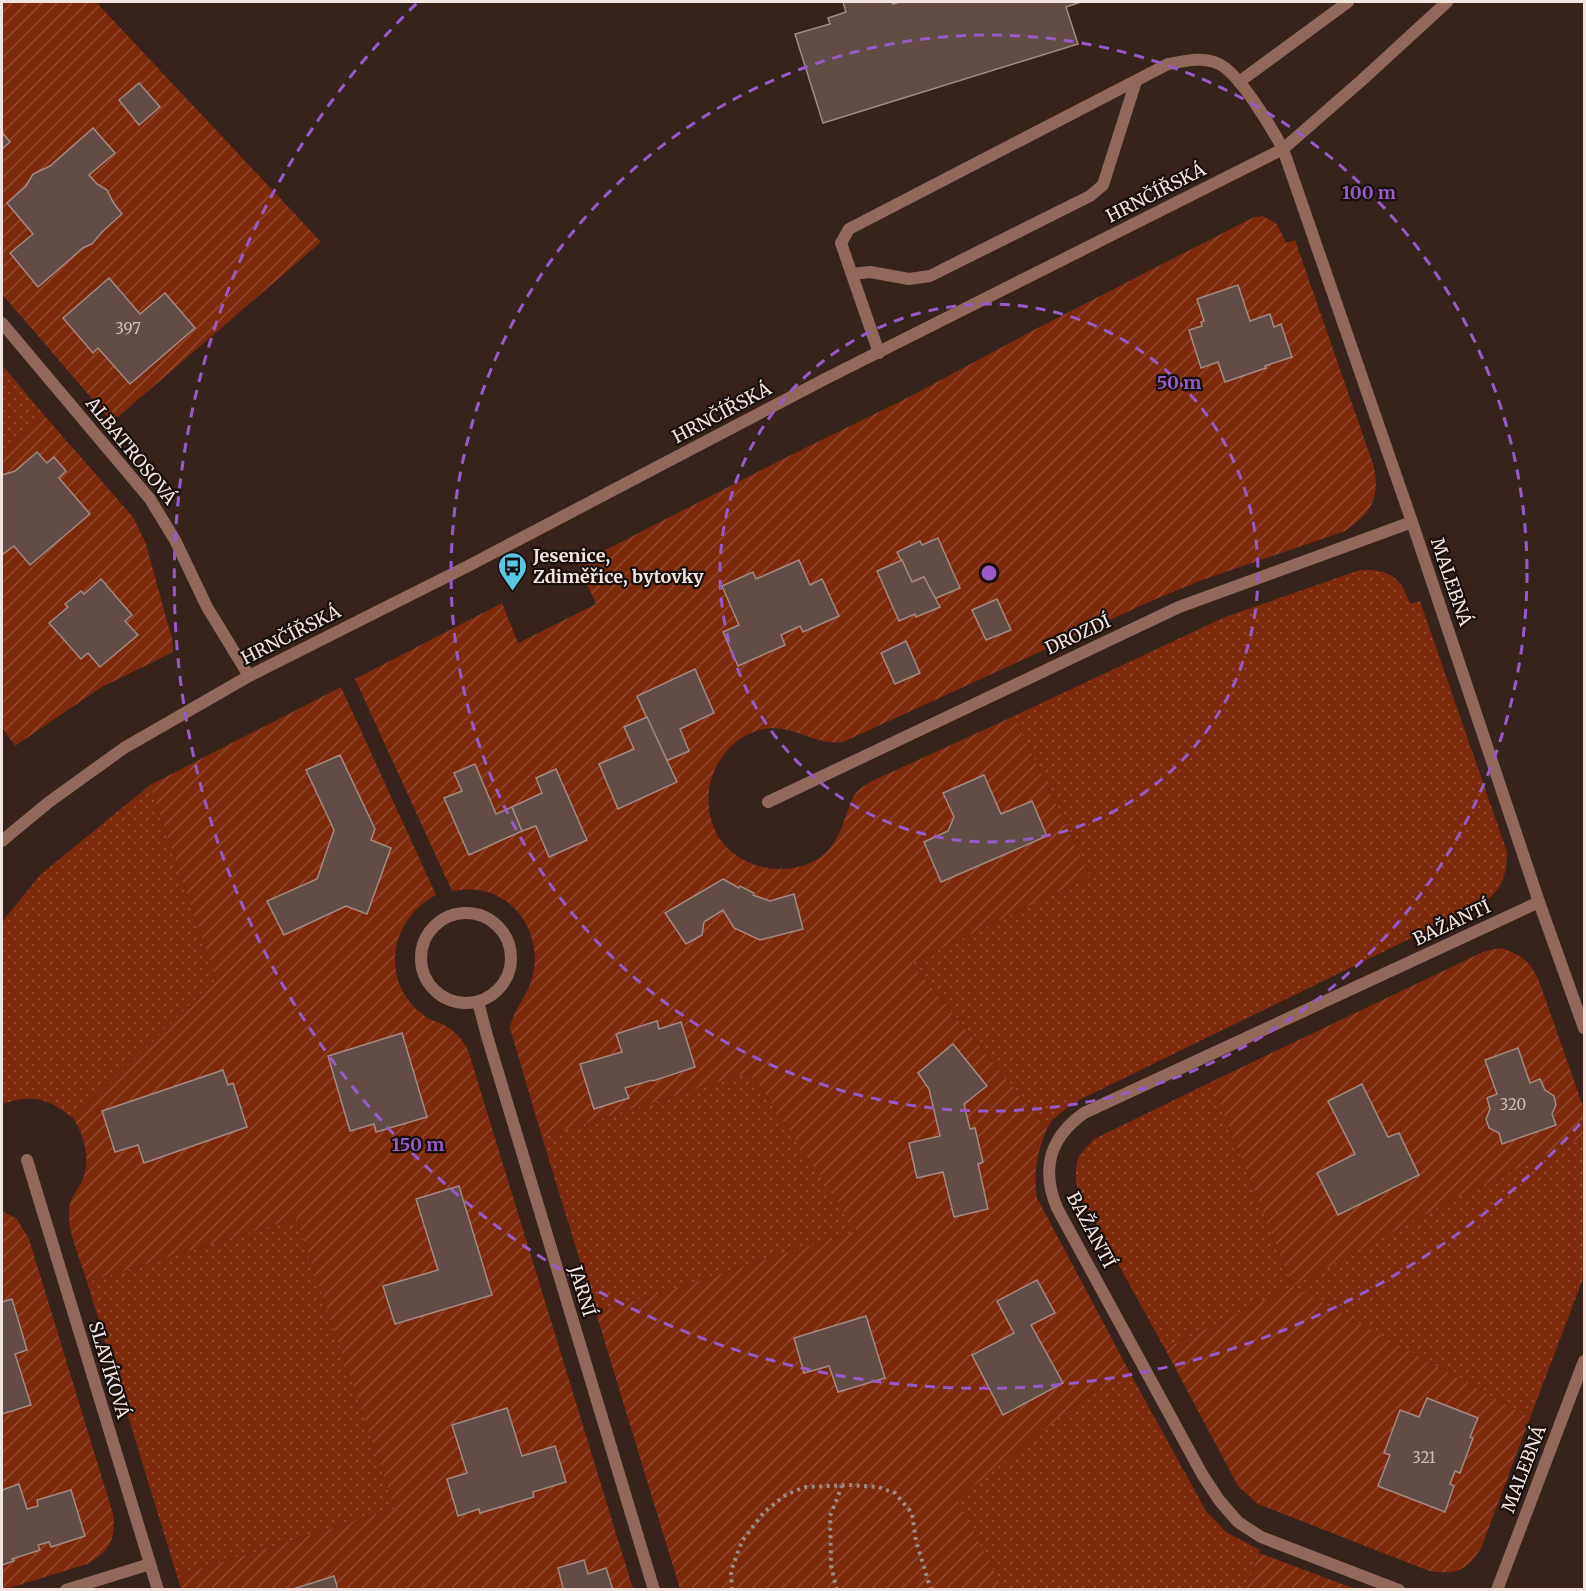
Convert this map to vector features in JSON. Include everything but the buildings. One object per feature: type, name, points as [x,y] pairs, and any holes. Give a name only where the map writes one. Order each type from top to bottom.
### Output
[{"type":"street","points":[[1239,82],[1348,2]]},
{"type":"street","name":"HRNČÍŘSKÁ","points":[[2,841],[49,802],[124,748],[249,676],[1282,149],[1447,2]]},
{"type":"street","name":"MALEBNÁ","points":[[879,353],[841,243],[849,229],[1168,64],[1197,59],[1218,64],[1234,75],[1274,133],[1282,149],[1584,1028]]},
{"type":"street","points":[[852,274],[870,272],[909,279],[930,276],[1090,196],[1104,184],[1136,81]]},
{"type":"street","name":"ALBATROSOVÁ","points":[[2,323],[150,499],[175,540],[207,607],[249,676]]},
{"type":"street","name":"DROZDÍ","points":[[768,802],[1179,607],[1412,522]]},
{"type":"street","name":"BAŽANTÍ","points":[[1399,1590],[1261,1537],[1238,1522],[1219,1500],[1202,1474],[1057,1208],[1050,1190],[1049,1171],[1052,1153],[1065,1129],[1084,1113],[1539,902]]},
{"type":"street","points":[[466,912],[480,914],[493,920],[503,931],[510,944],[512,958],[509,973],[502,986],[492,996],[478,1002],[463,1004],[448,1000],[434,991],[421,963],[422,948],[427,933],[438,922],[452,914],[466,912]]},
{"type":"street","name":"JARNÍ","points":[[478,1002],[654,1590]]},
{"type":"street","name":"SLAVÍKOVÁ","points":[[27,1160],[158,1590]]},
{"type":"street","name":"MALEBNÁ","points":[[1497,1590],[1584,1361]]},
{"type":"street","points":[[66,1590],[150,1564]]},
{"type":"path","points":[[837,1590],[831,1566],[830,1516],[842,1486]]},
{"type":"path","points":[[732,1590],[731,1571],[742,1541],[764,1512],[787,1494],[806,1487],[842,1486],[878,1488],[895,1493],[912,1513],[916,1541],[931,1590]]},
{"type":"shaded area","points":[[2,2],[96,2],[321,242],[112,422],[2,294]]},
{"type":"shaded area","points":[[1263,216],[1277,224],[1286,243],[1295,240],[1374,467],[1376,488],[1374,497],[1372,504],[1361,518],[1345,531],[1202,580],[1151,601],[843,742],[823,741],[773,728],[749,734],[726,752],[712,778],[709,792],[712,822],[727,848],[752,864],[766,868],[796,867],[817,860],[828,851],[840,832],[850,803],[864,786],[1014,716],[1090,876],[912,963],[1047,1129],[1037,1163],[1035,1180],[1037,1198],[1130,1373],[1091,1393],[957,1499],[1003,1589],[680,1589],[596,1313],[857,1231],[750,1072],[542,1137],[510,1028],[514,1014],[532,978],[535,955],[530,933],[518,913],[495,895],[477,890],[452,891],[355,679],[502,603],[518,643],[596,604],[578,564],[911,396],[1254,217]]},
{"type":"shaded area","points":[[2,365],[44,415],[2,452]]},
{"type":"shaded area","points":[[44,415],[133,517],[146,544],[172,639],[173,652],[100,688],[15,746],[2,727],[2,452]]},
{"type":"shaded area","points":[[1360,570],[1379,571],[1392,576],[1402,587],[1410,604],[1420,601],[1507,852],[1506,867],[1499,887],[1483,903],[1073,1103],[1052,1120],[1047,1129],[912,963],[1090,876],[1014,716],[1225,617]]},
{"type":"shaded area","points":[[341,687],[436,895],[420,906],[408,919],[400,934],[395,968],[400,984],[408,1000],[422,1014],[451,1029],[468,1050],[633,1589],[181,1589],[177,1576],[395,1509],[296,1218],[87,1282],[69,1222],[71,1202],[84,1177],[87,1160],[82,1135],[74,1119],[216,979],[150,785]]},
{"type":"shaded area","points":[[150,785],[216,979],[74,1119],[56,1106],[40,1100],[23,1099],[2,1104],[2,922],[40,875]]},
{"type":"shaded area","points":[[1501,948],[1523,958],[1538,978],[1584,1109],[1584,1136],[1450,1201],[1293,1286],[1530,1418],[1482,1546],[1466,1566],[1454,1571],[1438,1572],[1429,1571],[1258,1504],[1238,1486],[1165,1349],[1289,1288],[1291,1283],[1211,1082],[1485,951]]},
{"type":"shaded area","points":[[750,1072],[858,1231],[596,1313],[542,1137]]},
{"type":"shaded area","points":[[1211,1082],[1291,1283],[1289,1288],[1165,1349],[1080,1195],[1076,1181],[1076,1168],[1079,1156],[1094,1139]]},
{"type":"shaded area","points":[[1584,1136],[1584,1276],[1530,1418],[1292,1286],[1450,1201]]},
{"type":"shaded area","points":[[2,1211],[17,1219],[29,1239],[114,1523],[110,1544],[87,1564],[3,1590],[2,1589]]},
{"type":"shaded area","points":[[296,1218],[395,1509],[177,1576],[87,1282]]},
{"type":"shaded area","points":[[1130,1373],[1206,1511],[1226,1532],[1260,1550],[1246,1589],[1003,1589],[956,1499],[1091,1393]]},
{"type":"shaded area","points":[[1259,1553],[1262,1554],[1355,1589],[1246,1589]]},
{"type":"place","name":"Jesenice, Zdiměřice, bytovky","points":[[512,592]]}]
